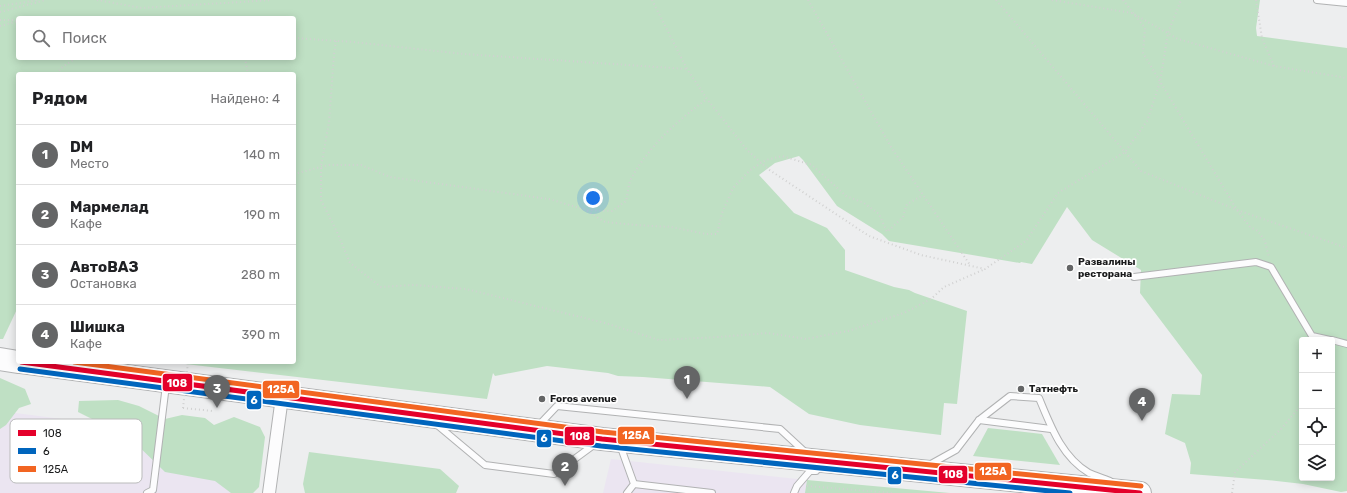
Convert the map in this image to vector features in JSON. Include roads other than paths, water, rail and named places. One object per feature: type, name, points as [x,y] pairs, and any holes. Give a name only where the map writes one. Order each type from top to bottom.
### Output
[{"type":"highway","points":[[59,364],[93,367],[167,382],[534,430],[1138,493]]},
{"type":"street","points":[[269,493],[282,397]]},
{"type":"lane","points":[[1317,0],[1347,3]]},
{"type":"lane","points":[[1134,277],[1256,262],[1271,267],[1312,336],[1317,337]]},
{"type":"lane","points":[[1335,341],[1347,344]]},
{"type":"lane","points":[[147,493],[153,490],[167,382]]},
{"type":"lane","points":[[794,493],[797,486],[810,471],[887,478],[913,470],[956,450],[979,420],[1010,396],[1039,398],[1051,429],[1068,456],[1089,473],[1138,493]]},
{"type":"lane","points":[[534,430],[556,406],[780,429],[814,460]]},
{"type":"lane","points":[[427,416],[485,465],[546,473],[554,474],[610,439],[634,484]]},
{"type":"lane","points":[[979,420],[1051,429]]},
{"type":"lane","points":[[627,493],[634,484]]},
{"type":"lane","points":[[634,484],[712,493]]},
{"type":"place","name":"Развалины ресторана","points":[[1070,268]]},
{"type":"place","name":"Татнефть","points":[[1021,389]]},
{"type":"place","name":"Foros avenue","points":[[542,399]]},
{"type":"place","name":"DM","points":[[687,399]]},
{"type":"place","name":"АвтоВАЗ","points":[[217,408]]},
{"type":"place","name":"Шишка","points":[[1142,421]]},
{"type":"place","name":"Мармелад","points":[[565,486]]}]
